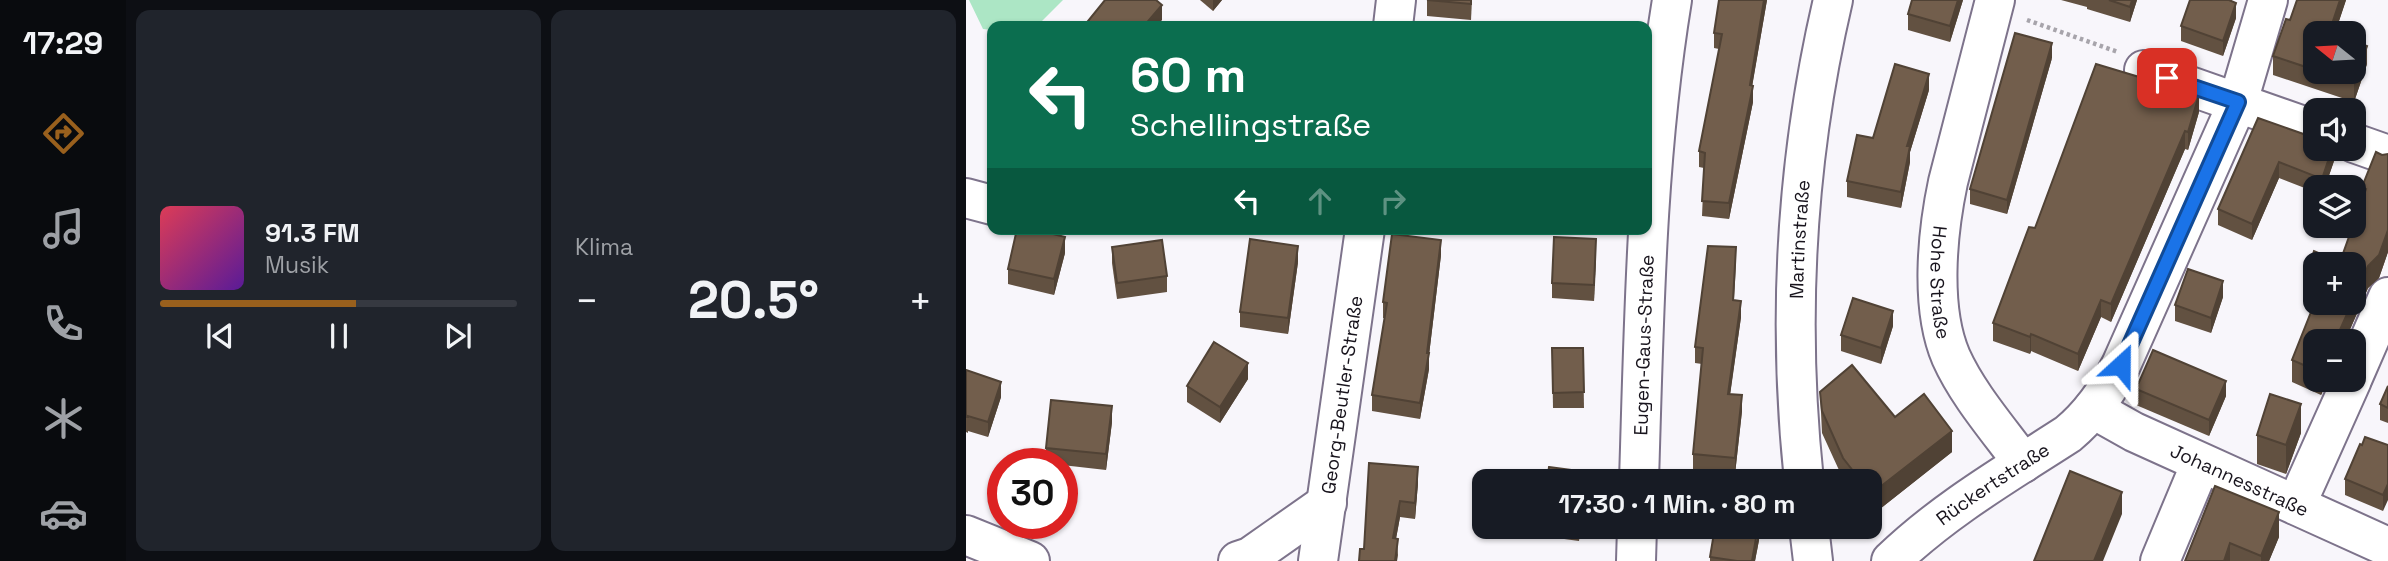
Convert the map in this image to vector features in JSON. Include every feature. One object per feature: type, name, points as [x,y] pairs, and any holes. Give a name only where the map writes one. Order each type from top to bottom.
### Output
[{"type":"street","points":[[1394,21],[1396,0]]},
{"type":"street","name":"Eugen-Gaus-Straße","points":[[1652,167],[1659,88],[1672,0]]},
{"type":"street","name":"Martinstraße","points":[[1803,469],[1796,366],[1799,216],[1812,107],[1833,0]]},
{"type":"street","name":"Rückertstraße","points":[[1891,561],[1955,506],[2068,434],[2093,410],[2121,365],[2238,102],[2268,0]]},
{"type":"street","name":"Hohe Straße","points":[[1994,4],[1942,209],[1938,288],[1943,330],[1951,357],[2023,463]]},
{"type":"street","points":[[2144,70],[2303,126]]},
{"type":"street","points":[[2366,147],[2388,155]]},
{"type":"street","points":[[966,198],[987,204]]},
{"type":"street","name":"Georg-Beutler-Straße","points":[[1318,561],[1363,235]]},
{"type":"street","name":"Eugen-Gaus-Straße","points":[[1639,469],[1648,235]]},
{"type":"street","points":[[2366,347],[2388,297]]},
{"type":"street","points":[[2296,505],[2346,392]]},
{"type":"street","name":"Johannesstraße","points":[[2093,410],[2201,463],[2388,547]]},
{"type":"street","points":[[2160,561],[2201,463]]},
{"type":"street","points":[[1238,561],[1250,556],[1326,503]]},
{"type":"street","points":[[966,535],[1030,561]]},
{"type":"street","points":[[1636,561],[1637,539]]},
{"type":"street","points":[[1810,539],[1813,561]]},
{"type":"path","points":[[1994,4],[2137,58],[2144,70]]},
{"type":"green space","points":[[969,0],[1063,0],[1042,21],[987,21],[987,29],[983,29]]},
{"type":"building","points":[[1105,0],[1156,0],[1162,5],[1148,21],[1088,21]]},
{"type":"building","points":[[1427,0],[1471,0],[1471,4]]},
{"type":"building","points":[[1719,0],[1764,0],[1750,85],[1753,86],[1729,203],[1702,201],[1705,153],[1699,151],[1722,34],[1714,33]]},
{"type":"building","points":[[1912,0],[1958,0],[1950,26],[1908,14]]},
{"type":"building","points":[[2109,0],[2132,0],[2130,7]]},
{"type":"building","points":[[2190,0],[2229,0],[2236,3],[2223,41],[2181,26]]},
{"type":"building","points":[[2297,0],[2340,0],[2333,21],[2303,21],[2303,66],[2273,56],[2286,19],[2290,20]]},
{"type":"building","points":[[2015,33],[2052,43],[2007,200],[1970,189]]},
{"type":"building","points":[[1895,64],[1929,74],[1907,146],[1910,146],[1901,192],[1847,181],[1857,135],[1873,138]]},
{"type":"building","points":[[2096,64],[2199,95],[2188,132],[2185,131],[2111,304],[2101,300],[2078,354],[2031,334],[2030,337],[1993,323],[2029,227],[2035,228]]},
{"type":"building","points":[[2258,118],[2303,134],[2303,161],[2328,161],[2323,175],[2312,175],[2279,162],[2252,224],[2218,209]]},
{"type":"building","points":[[2376,152],[2388,154],[2388,230],[2379,255],[2366,271],[2366,252],[2344,252],[2349,238],[2366,238],[2366,177]]},
{"type":"building","points":[[1016,235],[1065,237],[1054,279],[1008,269]]},
{"type":"building","points":[[1392,235],[1441,240],[1429,353],[1420,403],[1372,395],[1387,303],[1383,302]]},
{"type":"building","points":[[1554,237],[1596,239],[1594,285],[1552,283]]},
{"type":"building","points":[[1250,239],[1298,246],[1288,318],[1240,312]]},
{"type":"building","points":[[1162,240],[1167,276],[1117,283],[1112,247]]},
{"type":"building","points":[[1708,246],[1736,247],[1733,300],[1741,301],[1728,394],[1742,395],[1735,458],[1693,454],[1703,348],[1695,347]]},
{"type":"building","points":[[2188,269],[2223,281],[2211,318],[2175,305]]},
{"type":"building","points":[[1853,298],[1893,311],[1881,348],[1841,335]]},
{"type":"building","points":[[2310,315],[2347,315],[2340,329],[2304,329]]},
{"type":"building","points":[[2303,332],[2303,365],[2292,360]]},
{"type":"building","points":[[1214,342],[1248,363],[1220,407],[1187,386]]},
{"type":"building","points":[[1552,348],[1583,348],[1584,392],[1553,393]]},
{"type":"building","points":[[2153,350],[2226,381],[2209,420],[2136,389]]},
{"type":"building","points":[[1852,365],[1895,417],[1924,394],[1952,431],[1882,485],[1882,469],[1852,469],[1843,458],[1822,411],[1820,392]]},
{"type":"building","points":[[966,370],[1001,382],[988,422],[966,417]]},
{"type":"building","points":[[2388,386],[2388,408],[2380,404]]},
{"type":"building","points":[[2270,394],[2301,404],[2286,445],[2257,435]]},
{"type":"building","points":[[1051,400],[1112,406],[1106,454],[1078,451],[1078,448],[1046,448]]},
{"type":"building","points":[[2365,437],[2388,445],[2388,484],[2383,495],[2345,479]]},
{"type":"building","points":[[1369,463],[1418,467],[1415,503],[1400,501],[1393,538],[1398,539],[1395,561],[1359,561],[1360,549],[1364,549]]},
{"type":"building","points":[[2070,471],[2122,492],[2094,561],[2034,561]]},
{"type":"building","points":[[2215,486],[2279,512],[2261,556],[2230,543],[2224,561],[2185,561]]},
{"type":"building","points":[[1713,539],[1756,539],[1752,561],[1710,557]]},
{"type":"route","points":[[2121,365],[2238,102],[2167,78]]}]
